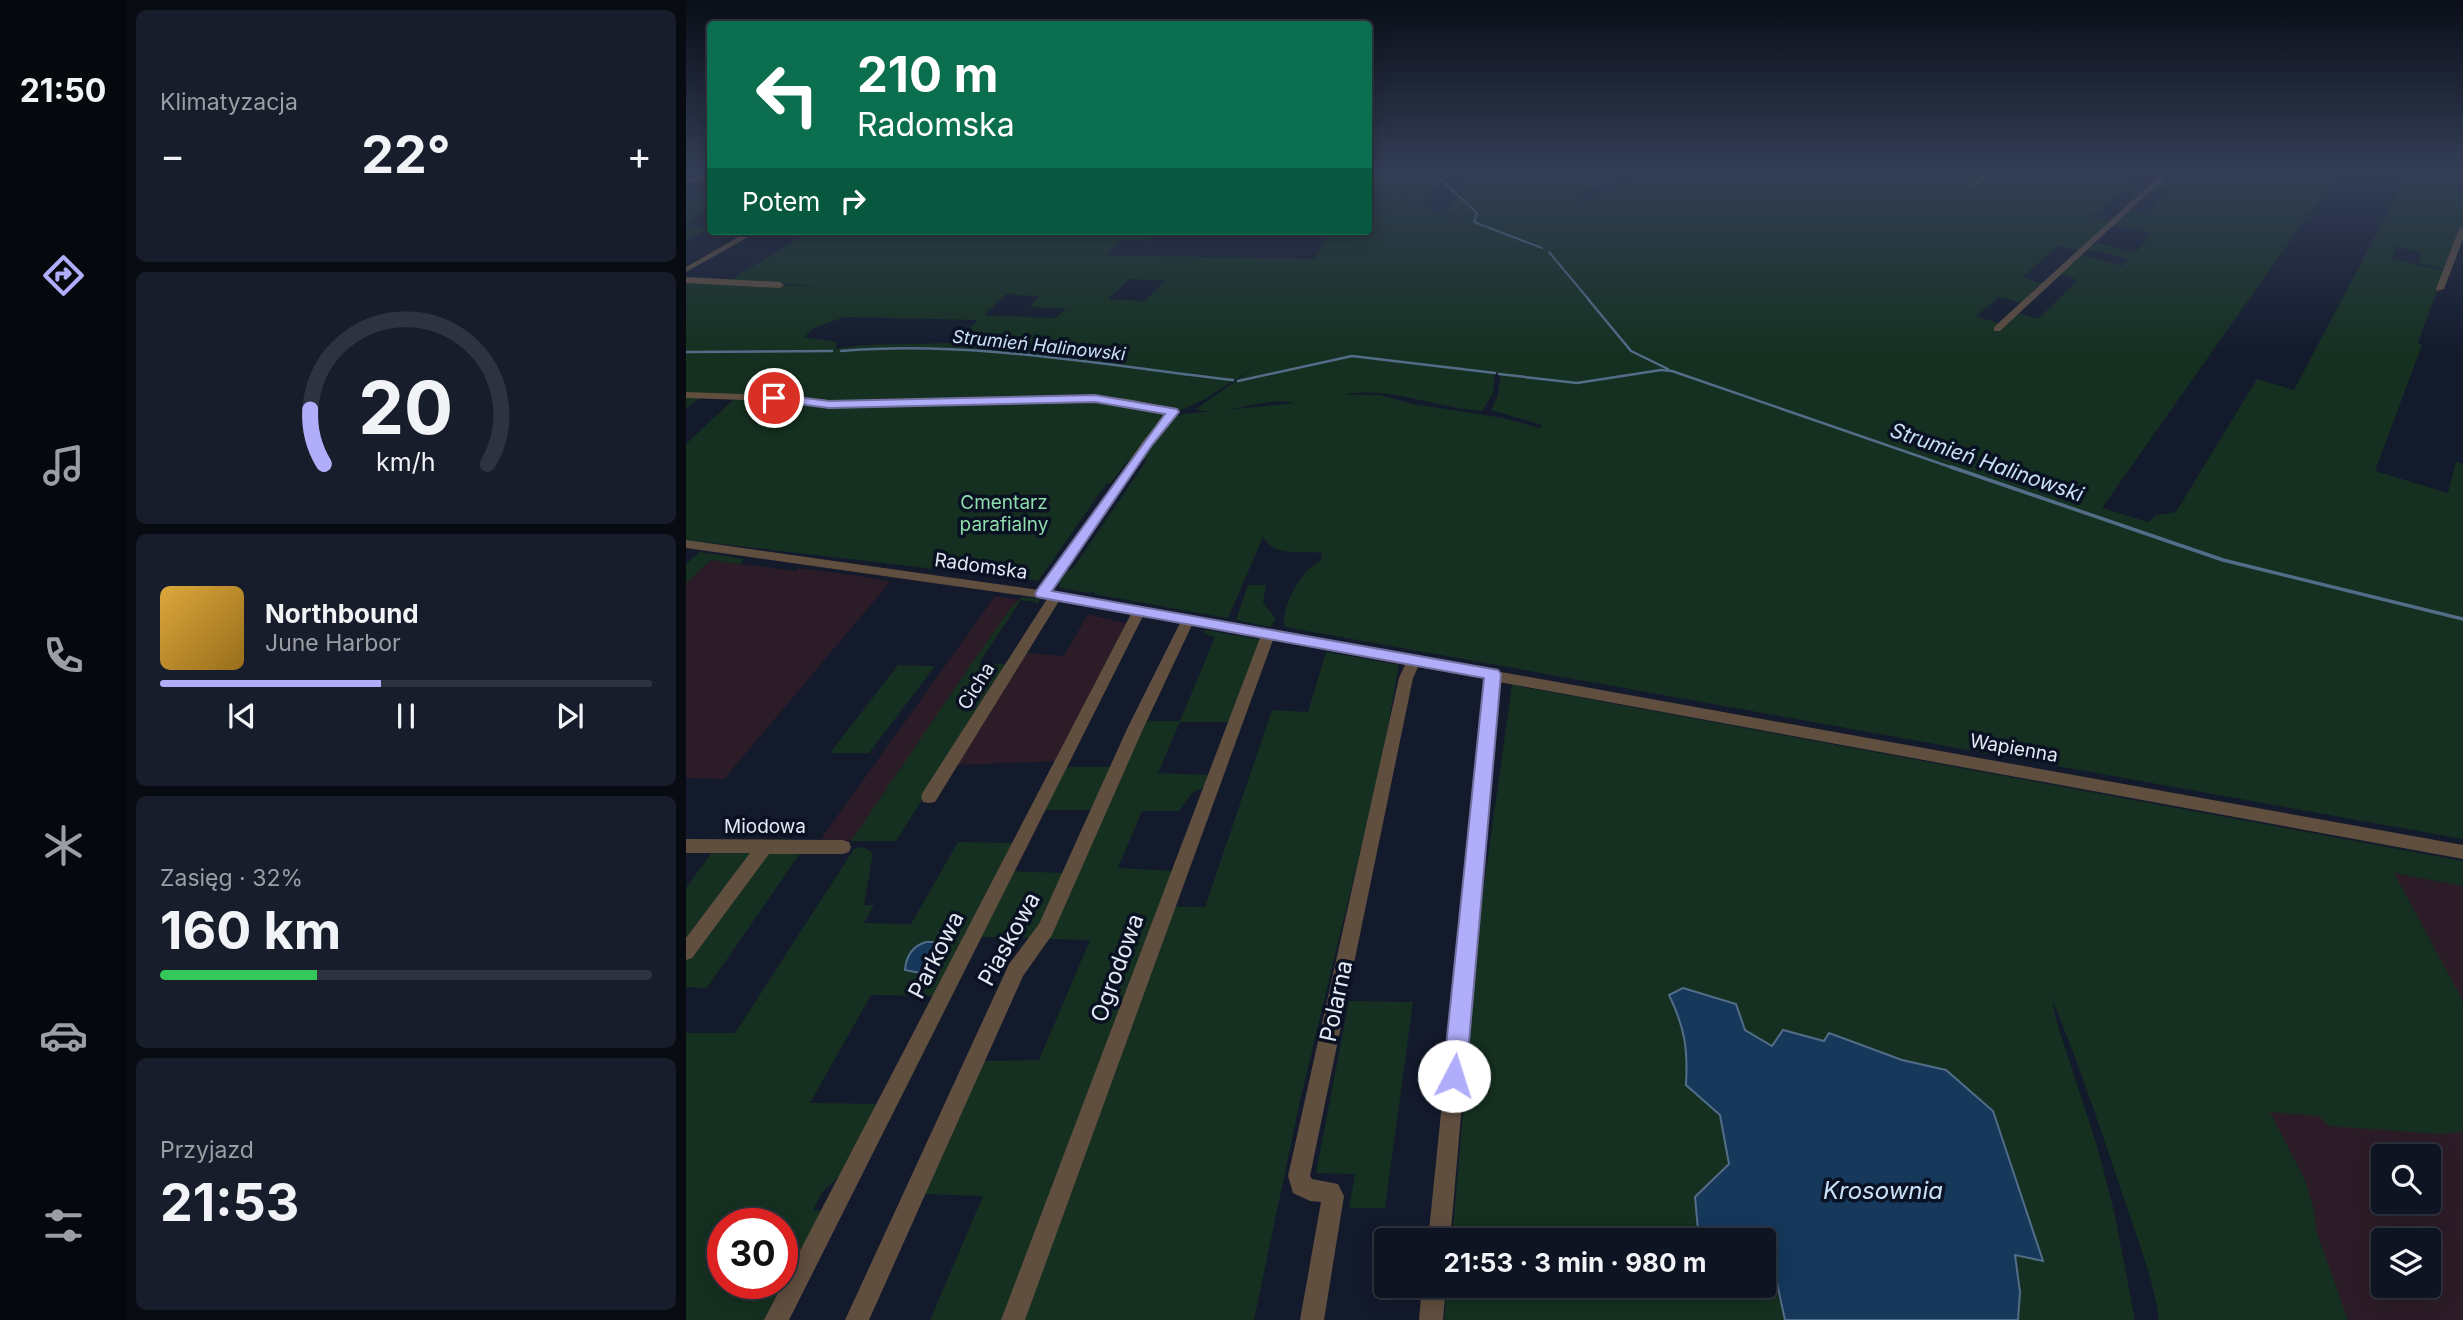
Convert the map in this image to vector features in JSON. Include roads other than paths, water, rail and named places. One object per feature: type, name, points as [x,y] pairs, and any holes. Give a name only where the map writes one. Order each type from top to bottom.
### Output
[{"type":"street","points":[[1997,329],[2103,232]]},
{"type":"street","points":[[2440,289],[2462,232]]},
{"type":"street","points":[[686,270],[748,235]]},
{"type":"street","points":[[686,280],[779,285]]},
{"type":"street","name":"Cicha","points":[[686,395],[774,398],[820,404],[1095,398],[1173,412],[1148,442],[1049,595],[929,797]]},
{"type":"street","name":"Radomska","points":[[686,544],[1049,595],[1558,686]]},
{"type":"street","name":"Parkowa","points":[[776,1320],[1139,611]]},
{"type":"street","name":"Piaskowa","points":[[857,1320],[1016,970],[1045,929],[1135,729],[1188,620]]},
{"type":"street","name":"Ogrodowa","points":[[1013,1320],[1268,634]]},
{"type":"street","name":"Polarna","points":[[1312,1320],[1333,1196],[1330,1192],[1310,1190],[1301,1185],[1299,1176],[1379,792],[1406,678],[1414,660]]},
{"type":"street","points":[[1440,1228],[1493,674]]},
{"type":"street","name":"Wapienna","points":[[1558,686],[2463,852]]},
{"type":"street","name":"Miodowa","points":[[686,846],[843,847]]},
{"type":"street","points":[[686,952],[764,847]]},
{"type":"street","points":[[1431,1320],[1433,1298]]},
{"type":"water","points":[[926,942],[933,942],[942,953],[936,969],[925,974],[905,970],[911,952]]},
{"type":"water","name":"Krosownia","points":[[1683,988],[1736,1004],[1745,1030],[1772,1046],[1783,1030],[1824,1041],[1829,1033],[1902,1060],[1946,1070],[1993,1111],[2043,1261],[2015,1255],[2020,1292],[2018,1320],[1785,1320],[1776,1283],[1776,1228],[1698,1228],[1695,1197],[1729,1164],[1720,1115],[1686,1085],[1684,1039],[1669,995]]},
{"type":"waterway","points":[[1499,232],[1542,248]]},
{"type":"waterway","points":[[1549,252],[1590,301]]},
{"type":"waterway","points":[[1588,299],[1631,351],[1668,369]]},
{"type":"waterway","name":"Strumień Halinowski","points":[[841,351],[890,348],[988,351],[1233,380]]},
{"type":"waterway","name":"Strumień Halinowski","points":[[686,352],[832,351]]},
{"type":"waterway","name":"Strumień Halinowski","points":[[1238,381],[1352,356],[1495,373]]},
{"type":"waterway","name":"Strumień Halinowski","points":[[1499,374],[1577,383],[1661,370],[1672,371],[1956,469]]},
{"type":"waterway","name":"Strumień Halinowski","points":[[1951,467],[2223,560],[2463,619]]},
{"type":"park label","name":"Cmentarz parafialny","points":[[1004,513]]}]
